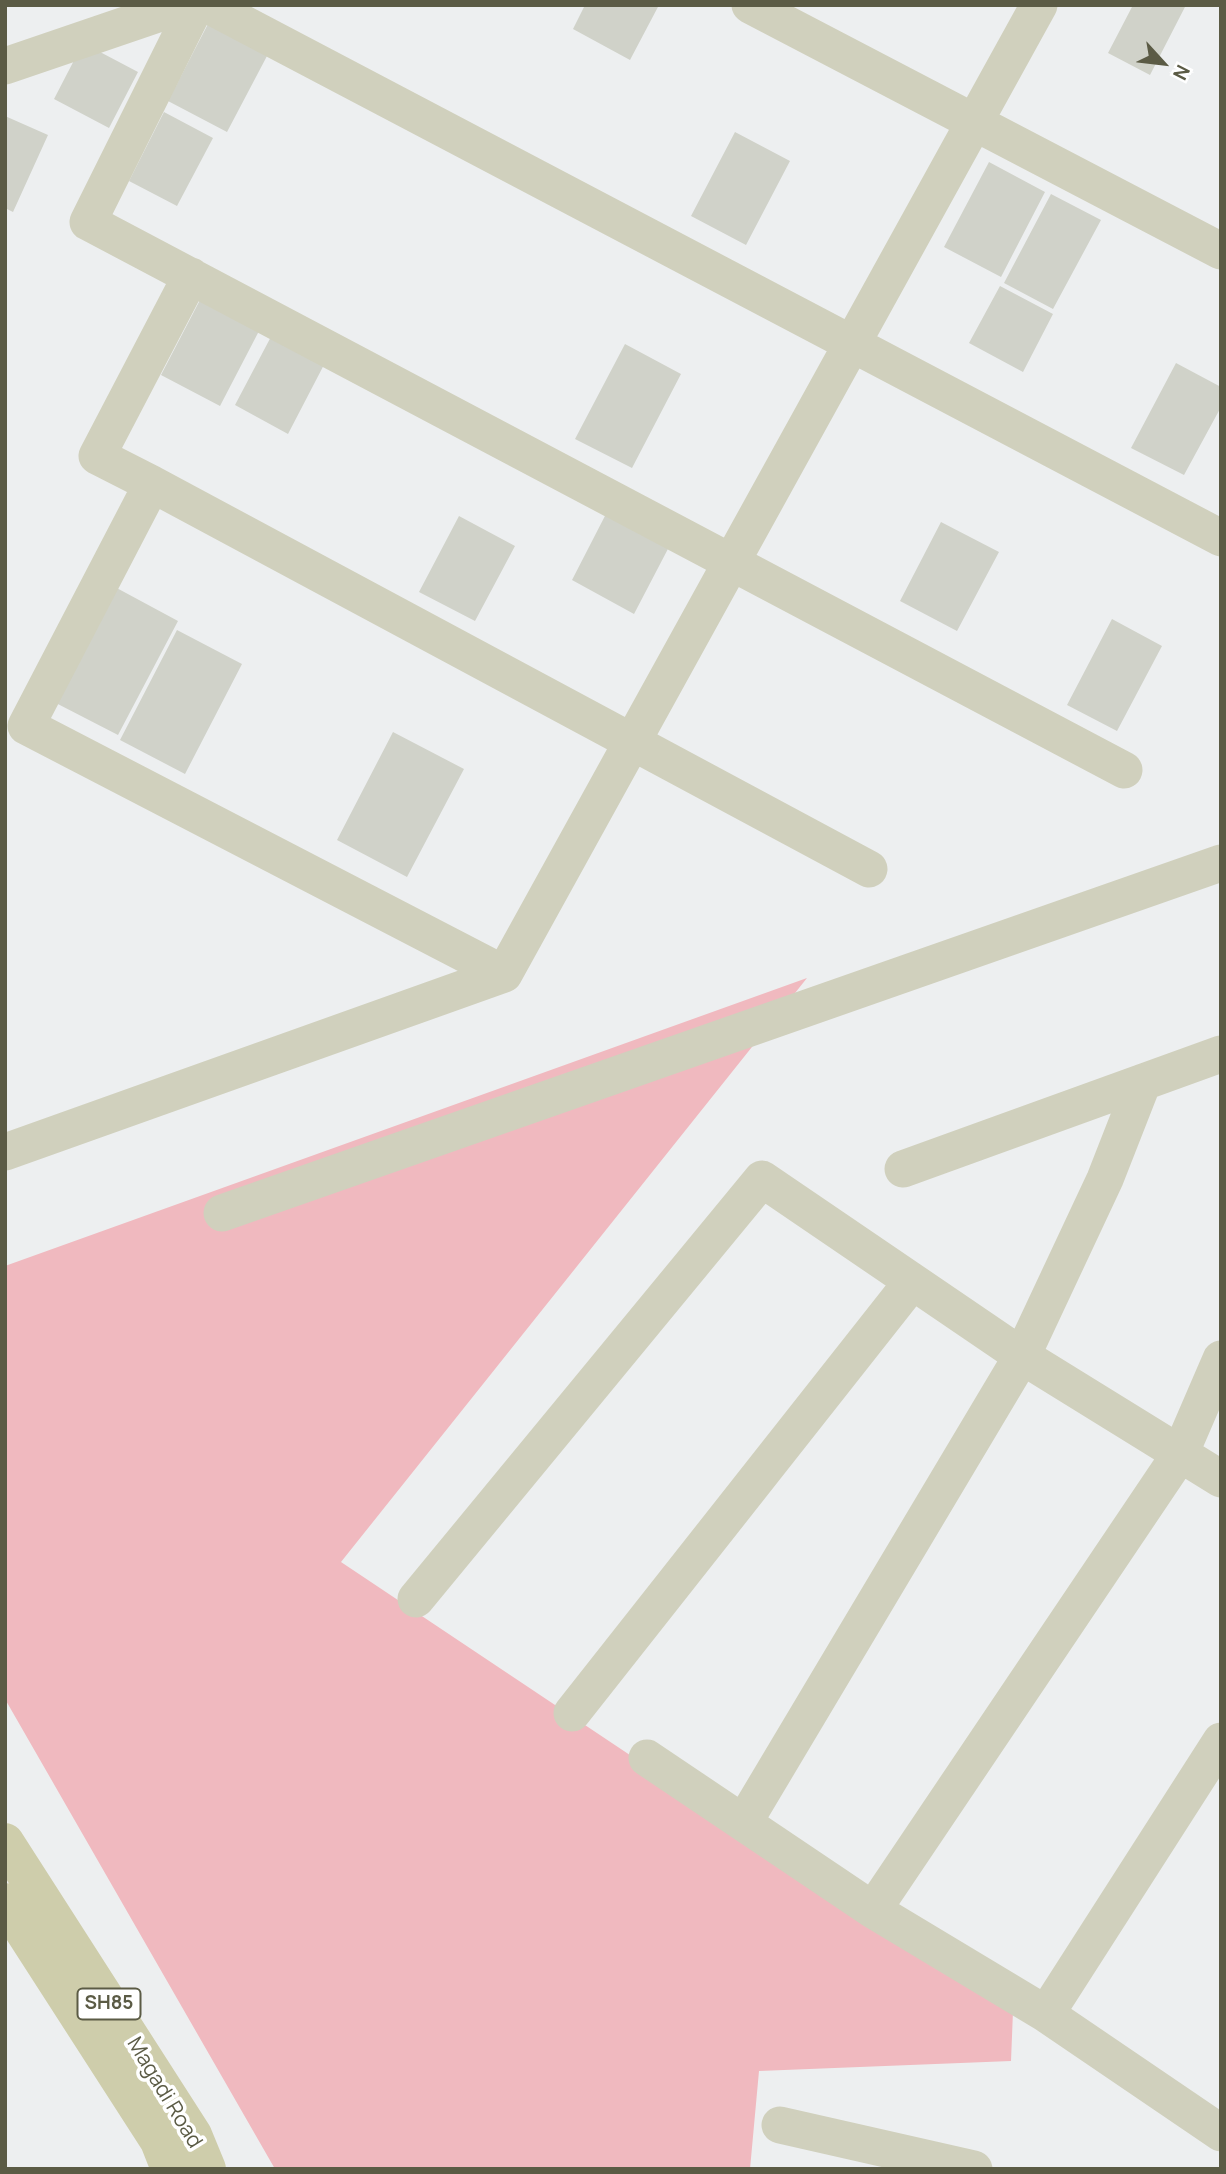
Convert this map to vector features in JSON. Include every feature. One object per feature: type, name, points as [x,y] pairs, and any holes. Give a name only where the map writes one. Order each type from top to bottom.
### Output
[{"type":"main road","name":"Magadi Road","points":[[5,1843],[193,2135],[207,2169]]},
{"type":"main road","name":"Magadi Road","points":[[5,1902],[159,2141],[170,2169]]},
{"type":"street","points":[[5,66],[184,5]]},
{"type":"street","points":[[196,5],[88,222],[1124,770]]},
{"type":"street","points":[[208,5],[1221,538]]},
{"type":"street","points":[[750,5],[1221,251]]},
{"type":"street","points":[[5,1152],[504,974],[1039,5]]},
{"type":"street","points":[[191,276],[97,456],[869,869]]},
{"type":"street","points":[[152,484],[26,726],[504,974]]},
{"type":"street","points":[[222,1213],[1221,863]]},
{"type":"street","points":[[903,1169],[1221,1054]]},
{"type":"street","points":[[744,1822],[1022,1356],[1105,1179],[1143,1082]]},
{"type":"street","points":[[416,1599],[762,1179],[1022,1356],[1221,1479]]},
{"type":"street","points":[[572,1713],[912,1282]]},
{"type":"street","points":[[873,1910],[1180,1454],[1221,1359]]},
{"type":"street","points":[[1046,2014],[1221,1741]]},
{"type":"street","points":[[648,1758],[873,1910],[1046,2014],[1221,2133]]},
{"type":"street","points":[[780,2125],[974,2169]]},
{"type":"shaded area","points":[[807,978],[341,1562],[1013,2011],[1011,2061],[759,2071],[750,2169],[275,2169],[5,1699],[5,1266]]},
{"type":"building","points":[[585,5],[659,5],[630,60],[573,29]]},
{"type":"building","points":[[1133,5],[1186,5],[1150,75],[1108,53]]},
{"type":"building","points":[[208,24],[267,56],[227,132],[168,101]]},
{"type":"building","points":[[83,43],[138,72],[109,128],[54,99]]},
{"type":"building","points":[[164,112],[213,138],[177,206],[129,181]]},
{"type":"building","points":[[5,116],[48,135],[13,212],[5,208]]},
{"type":"building","points":[[735,132],[790,161],[746,245],[691,216]]},
{"type":"building","points":[[989,162],[1045,192],[1001,277],[944,247]]},
{"type":"building","points":[[1051,194],[1101,220],[1053,309],[1004,283]]},
{"type":"building","points":[[1000,286],[1053,314],[1023,372],[969,343]]},
{"type":"building","points":[[200,300],[259,331],[220,406],[161,375]]},
{"type":"building","points":[[274,331],[327,359],[288,434],[235,405]]},
{"type":"building","points":[[625,344],[681,374],[632,468],[575,439]]},
{"type":"building","points":[[1176,363],[1221,387],[1221,407],[1184,475],[1131,448]]},
{"type":"building","points":[[607,512],[670,545],[634,614],[572,580]]},
{"type":"building","points":[[459,516],[515,546],[475,621],[419,592]]},
{"type":"building","points":[[941,522],[999,552],[957,631],[900,601]]},
{"type":"building","points":[[113,586],[178,621],[118,735],[52,701]]},
{"type":"building","points":[[1112,619],[1162,646],[1117,731],[1067,705]]},
{"type":"building","points":[[177,630],[242,664],[185,774],[120,740]]},
{"type":"building","points":[[393,732],[464,769],[407,877],[337,840]]}]
